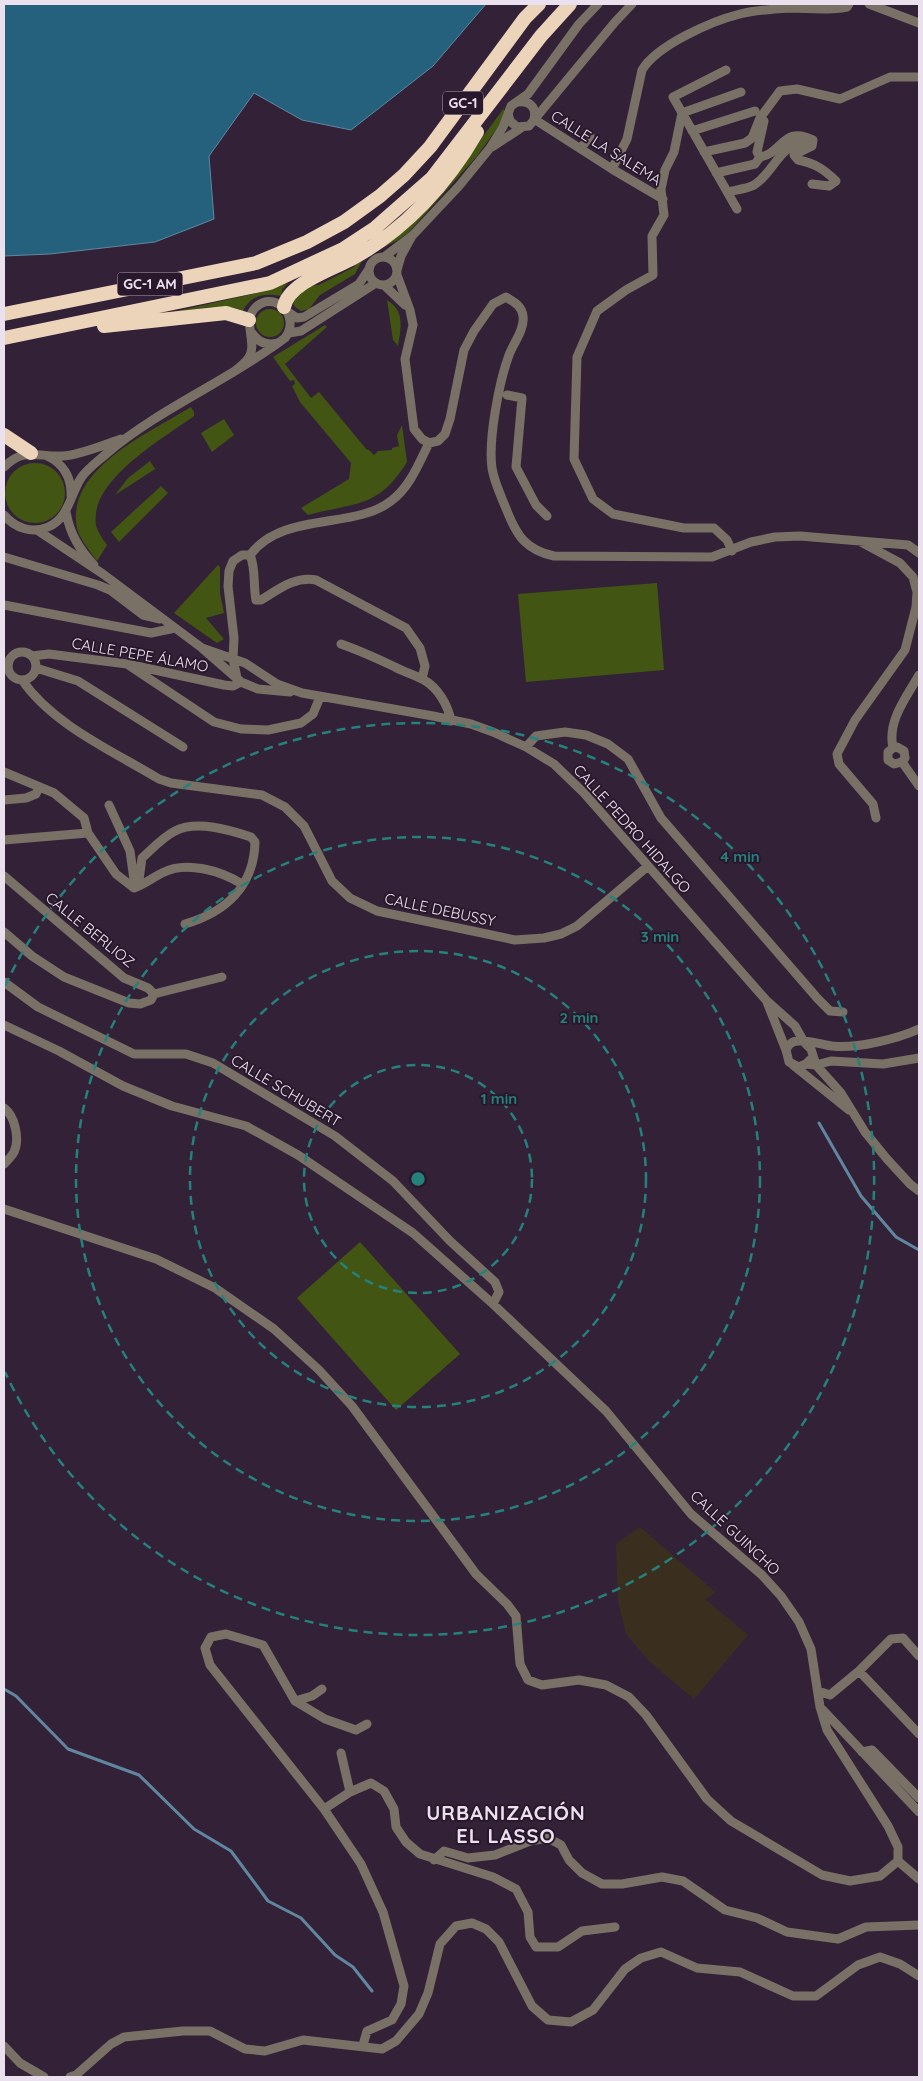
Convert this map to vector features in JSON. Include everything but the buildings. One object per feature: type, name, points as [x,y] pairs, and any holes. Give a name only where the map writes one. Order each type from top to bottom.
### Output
[{"type":"highway","name":"GC-1","points":[[294,247],[344,222],[380,196],[404,175],[430,147],[525,18],[539,4]]},
{"type":"highway","name":"GC-1","points":[[304,268],[351,244],[394,213],[432,178],[541,36],[570,4]]},
{"type":"highway","points":[[286,310],[285,300],[294,290],[376,243],[404,223],[431,196],[460,161],[481,125],[494,97]]},
{"type":"highway","name":"GC-1 AM","points":[[4,314],[256,263],[294,247]]},
{"type":"highway","name":"GC-1 AM","points":[[4,338],[270,283],[304,268]]},
{"type":"highway","points":[[34,331],[83,329],[194,315],[226,313],[250,327]]},
{"type":"highway","points":[[4,435],[35,454]]},
{"type":"street","points":[[232,373],[250,355],[251,314],[261,304],[275,303],[296,318],[304,318],[359,284],[376,259],[384,257],[413,235],[459,186],[490,148],[503,127],[511,106],[528,94],[579,24],[598,4]]},
{"type":"street","points":[[490,148],[521,128],[529,126],[632,4]]},
{"type":"street","points":[[612,169],[627,139],[642,70],[647,62],[682,37],[740,14],[791,8],[834,10],[847,7],[849,4]]},
{"type":"street","points":[[869,4],[919,23]]},
{"type":"street","points":[[726,70],[673,98],[737,209]]},
{"type":"street","points":[[704,152],[745,143],[752,138],[760,118],[780,91],[797,89],[840,99],[890,77],[919,77]]},
{"type":"street","points":[[534,119],[531,105],[541,78]]},
{"type":"street","points":[[682,113],[741,92]]},
{"type":"street","points":[[517,102],[522,101],[531,105],[551,98]]},
{"type":"street","points":[[760,157],[757,152],[763,124],[771,103]]},
{"type":"street","points":[[692,131],[755,111]]},
{"type":"street","points":[[508,113],[510,122],[521,128]]},
{"type":"street","points":[[682,113],[674,152],[665,170],[661,189],[664,215],[652,236],[654,275],[626,290],[597,311],[577,356],[574,459],[593,499],[612,514],[684,528],[714,528],[727,540],[732,551]]},
{"type":"street","name":"CALLE LA SALEMA","points":[[534,119],[663,199]]},
{"type":"street","points":[[716,173],[755,164],[760,157],[766,156],[783,141],[793,136],[803,135],[814,140],[812,146],[794,154],[798,160],[812,162],[836,181],[829,186],[812,184]]},
{"type":"street","points":[[581,148],[590,136]]},
{"type":"street","points":[[727,192],[754,185],[792,146],[802,142],[812,146]]},
{"type":"street","points":[[288,333],[301,331],[380,284],[392,282],[397,273],[401,256],[413,235]]},
{"type":"street","points":[[384,257],[392,260],[410,310],[413,325],[405,359],[414,429],[422,439],[429,443],[438,442],[445,434],[450,419],[464,350],[474,330],[493,304],[506,297],[518,304],[524,316],[520,331],[509,355],[499,392],[492,468],[510,518],[519,535],[529,547],[541,553],[554,556],[712,557],[732,551],[751,542],[775,537],[800,536],[908,545],[919,553]]},
{"type":"street","points":[[370,270],[371,277],[410,310]]},
{"type":"street","points":[[4,526],[37,530],[48,527],[58,521],[66,512],[82,478],[127,437],[280,342],[288,333],[291,322],[286,310]]},
{"type":"street","points":[[250,327],[261,342],[274,344],[280,342]]},
{"type":"street","points":[[507,395],[522,398],[516,467],[536,505],[547,516]]},
{"type":"street","points":[[4,467],[10,461],[20,456],[35,454],[63,457],[127,437]]},
{"type":"street","points":[[250,555],[258,545],[274,536],[300,526],[360,514],[378,509],[392,501],[406,486],[429,443]]},
{"type":"street","points":[[35,454],[54,460],[65,470],[72,490],[71,500]]},
{"type":"street","name":"CALLE PEDRO HIDALGO","points":[[66,512],[70,531],[80,550],[103,574]]},
{"type":"street","points":[[4,515],[8,521],[19,527]]},
{"type":"street","name":"CALLE PEDRO HIDALGO","points":[[37,530],[103,574],[202,648],[239,680],[258,689],[302,693]]},
{"type":"street","points":[[856,540],[900,563],[913,577],[917,592],[916,608],[905,650],[855,720],[837,754],[839,764],[873,804],[876,818]]},
{"type":"street","points":[[239,680],[233,659],[234,638],[228,586],[229,571],[233,561],[242,554],[250,555]]},
{"type":"street","points":[[250,555],[253,561],[256,600],[261,600],[290,583],[305,578],[316,580],[335,588],[406,628],[420,648],[425,666],[422,679]]},
{"type":"street","points":[[4,557],[98,585],[110,590],[143,615],[165,621]]},
{"type":"street","points":[[4,605],[151,633],[175,628]]},
{"type":"street","points":[[220,655],[228,648],[234,638]]},
{"type":"street","points":[[341,644],[373,655],[431,685],[449,708],[452,721]]},
{"type":"street","name":"CALLE PEDRO HIDALGO","points":[[202,648],[245,663],[277,684],[302,693],[452,721],[493,732],[526,747],[554,764],[584,793],[766,1000]]},
{"type":"street","points":[[19,652],[32,656],[36,668],[32,676],[22,680],[6,672],[8,666],[7,655],[19,652]]},
{"type":"street","name":"CALLE PEPE ÁLAMO","points":[[32,656],[49,654],[127,664],[224,685],[233,686],[239,680]]},
{"type":"street","points":[[127,664],[214,722],[241,729],[268,730],[301,722],[313,714],[320,697]]},
{"type":"street","points":[[36,668],[78,681],[183,747]]},
{"type":"street","points":[[258,689],[264,682],[263,675]]},
{"type":"street","points":[[919,675],[896,716],[890,736],[893,748],[897,747],[904,751],[905,758],[902,762],[919,786]]},
{"type":"street","name":"CALLE DEBUSSY","points":[[22,680],[32,694],[65,722],[159,778],[171,783],[262,795],[285,807],[304,826],[332,880],[350,898],[377,912],[515,940],[544,938],[561,934],[577,926],[648,866]]},
{"type":"street","points":[[526,747],[536,736],[564,732],[586,735],[608,744],[628,759],[661,818],[818,999],[830,1011],[843,1012]]},
{"type":"street","points":[[4,772],[54,793],[84,818],[88,832],[116,874],[134,888]]},
{"type":"street","points":[[4,800],[26,798],[36,794],[39,787]]},
{"type":"street","points":[[109,805],[130,851],[134,872],[134,888]]},
{"type":"street","points":[[134,888],[139,880],[142,858],[173,832],[185,827],[206,827],[251,836],[255,842],[255,854],[251,872],[232,900],[216,912],[185,924]]},
{"type":"street","points":[[4,840],[88,832]]},
{"type":"street","points":[[134,888],[148,883],[163,872],[177,867],[218,872],[242,884]]},
{"type":"street","name":"CALLE BERLIOZ","points":[[4,876],[124,978],[148,988],[154,994]]},
{"type":"street","points":[[4,932],[32,956],[64,976],[129,1003],[140,1004],[151,1000],[154,994],[222,978]]},
{"type":"street","name":"CALLE SCHUBERT","points":[[4,982],[38,1007],[134,1054],[186,1054],[213,1063],[240,1081],[335,1136],[393,1181],[450,1240],[495,1282],[499,1292],[493,1304]]},
{"type":"street","points":[[766,1000],[795,1026],[812,1052],[811,1064],[841,1093],[887,1159],[919,1191]]},
{"type":"street","points":[[766,1000],[786,1050],[787,1058],[792,1065],[856,1116]]},
{"type":"street","name":"CALLE GUINCHO","points":[[4,1025],[59,1051],[123,1086],[172,1106],[246,1126],[298,1155],[412,1233],[493,1304],[606,1411],[691,1514],[762,1575],[782,1596],[799,1622],[811,1649],[820,1707]]},
{"type":"street","points":[[786,1050],[795,1041],[818,1042],[833,1046],[875,1043],[919,1030]]},
{"type":"street","points":[[792,1065],[799,1067],[831,1061],[883,1064],[919,1058]]},
{"type":"street","points":[[4,1108],[8,1111],[17,1131],[15,1152],[4,1164]]},
{"type":"street","points":[[4,1209],[156,1259],[215,1288],[274,1329],[319,1370],[352,1406],[476,1574],[507,1604],[516,1616],[520,1664],[528,1680],[542,1685],[579,1680],[606,1686],[629,1697],[646,1715],[707,1799],[731,1821],[822,1875],[850,1881],[880,1876],[898,1861]]},
{"type":"street","points":[[363,2045],[367,2031],[392,2020],[401,2004],[404,1986],[383,1912],[361,1864],[324,1809],[210,1664],[205,1648],[211,1637],[226,1634],[263,1645],[295,1701],[325,1719],[356,1730],[367,1724]]},
{"type":"street","points":[[818,1691],[830,1695],[859,1671],[892,1638],[903,1638],[919,1656]]},
{"type":"street","points":[[859,1671],[919,1734]]},
{"type":"street","points":[[295,1701],[312,1696],[322,1689]]},
{"type":"street","points":[[820,1707],[827,1730],[888,1826],[898,1847],[898,1861],[919,1879]]},
{"type":"street","points":[[820,1707],[919,1812]]},
{"type":"street","points":[[862,1752],[872,1750],[919,1798]]},
{"type":"street","points":[[341,1753],[350,1792]]},
{"type":"street","points":[[324,1809],[350,1792],[371,1783],[384,1791],[394,1810],[396,1827],[406,1842],[420,1854],[434,1860],[494,1877],[516,1888],[528,1912],[530,1937],[536,1947],[558,1947],[582,1931],[615,1927]]},
{"type":"street","points":[[434,1860],[444,1851],[468,1858],[495,1855],[530,1841],[548,1838],[561,1845],[569,1860],[582,1873],[602,1884],[622,1884],[662,1877],[683,1881],[726,1910],[757,1918],[787,1932],[838,1939],[866,1927],[919,1925]]},
{"type":"street","points":[[70,2077],[76,2075],[111,2044],[124,2037],[183,2031],[210,2031],[246,2049],[265,2052],[303,2040],[363,2045],[382,2049],[396,2040],[419,2014],[428,1993],[440,1944],[456,1926],[472,1923],[486,1929],[500,1942],[532,2006],[548,2020],[571,2022],[593,2010],[625,1969],[641,1958],[661,1952],[697,1968],[740,1972],[793,1996],[816,1996],[858,1965],[880,1958],[900,1964],[919,1976]]},
{"type":"street","points":[[4,2046],[20,2064],[44,2077]]},
{"type":"shaded area","points":[[640,1527],[715,1592],[706,1600],[748,1635],[694,1699],[649,1661],[626,1634],[618,1601],[616,1544]]},
{"type":"green space","points":[[504,108],[503,120],[477,156],[409,232],[398,240],[364,257],[355,274],[320,295],[309,309],[301,311],[295,307],[292,301],[309,286],[319,285],[354,267],[362,257],[473,150]]},
{"type":"green space","points":[[288,283],[282,290],[281,296],[259,296],[250,301],[243,311],[235,308],[217,307],[168,313],[261,292]]},
{"type":"green space","points":[[387,300],[393,304],[399,314],[401,326],[398,346],[393,340]]},
{"type":"green space","points":[[270,309],[280,313],[284,323],[280,333],[270,337],[260,333],[256,323],[260,313]]},
{"type":"green space","points":[[325,325],[327,327],[285,364],[311,398],[319,392],[367,450],[374,455],[378,451],[392,450],[392,448],[399,446],[397,435],[402,425],[407,462],[386,488],[375,496],[352,505],[308,515],[301,508],[349,479],[351,463],[300,402],[292,386],[295,384],[294,380],[290,381],[273,357]]},
{"type":"green space","points":[[191,407],[194,416],[131,462],[104,492],[97,508],[96,525],[107,545],[97,561],[83,541],[77,528],[77,507],[84,488],[97,470],[114,455]]},
{"type":"green space","points":[[224,419],[234,435],[212,452],[201,433]]},
{"type":"green space","points":[[150,461],[155,469],[115,495],[128,478]]},
{"type":"green space","points":[[35,463],[51,468],[56,472],[60,477],[65,493],[60,509],[56,514],[51,518],[35,523],[19,518],[14,514],[10,509],[5,493],[10,477],[14,472],[19,468]]},
{"type":"green space","points":[[161,486],[168,493],[119,542],[111,532]]},
{"type":"green space","points":[[218,565],[220,567],[220,593],[224,613],[206,618],[224,639],[217,643],[174,613]]},
{"type":"green space","points":[[657,583],[664,670],[526,682],[518,594]]},
{"type":"green space","points":[[360,1242],[460,1354],[396,1410],[297,1298]]},
{"type":"water","points":[[4,4],[486,4],[433,66],[351,130],[302,120],[254,93],[209,156],[214,219],[155,242],[50,254],[4,256]]},
{"type":"waterway","points":[[819,1123],[861,1196],[896,1237],[919,1250]]},
{"type":"waterway","points":[[4,1689],[16,1696],[68,1749],[139,1775],[194,1829],[231,1851],[268,1901],[301,1918],[335,1955],[353,1967],[372,1991]]},
{"type":"district","name":"URBANIZACIÓN EL LASSO","points":[[506,1824]]}]
